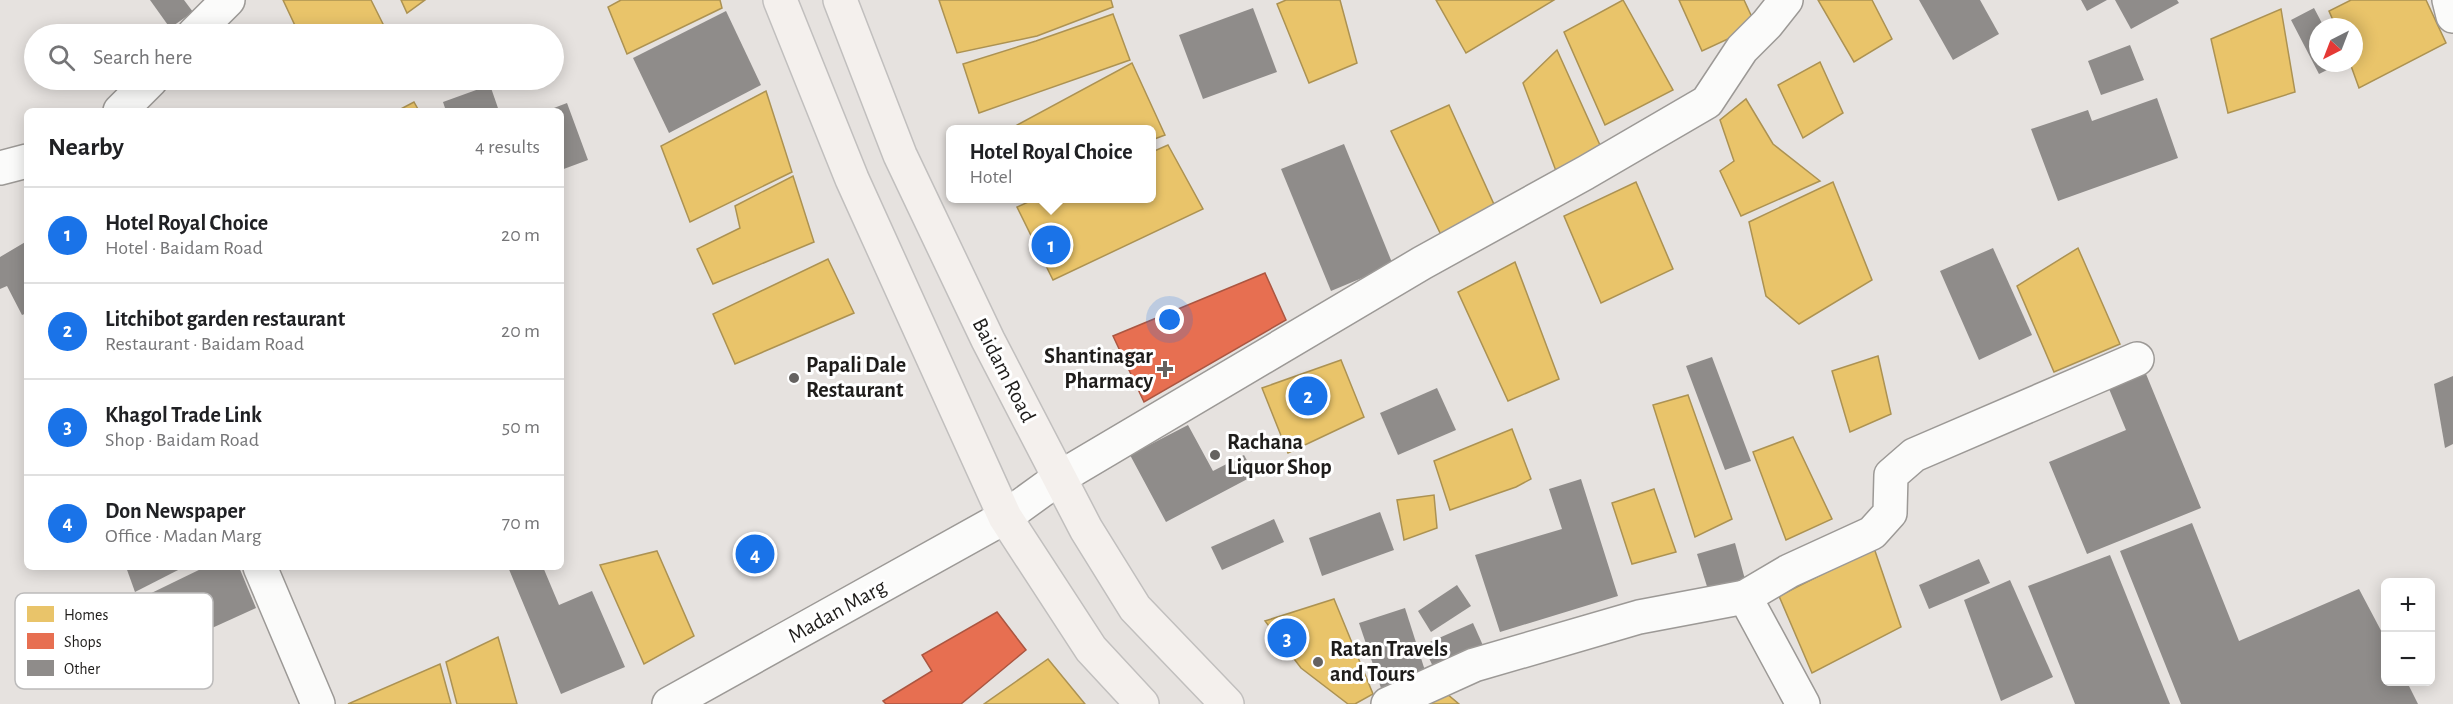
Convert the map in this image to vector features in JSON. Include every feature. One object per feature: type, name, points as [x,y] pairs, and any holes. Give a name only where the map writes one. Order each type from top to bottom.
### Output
[{"type":"main road","points":[[780,0],[852,179],[1005,517],[1091,649],[1142,704]]},
{"type":"main road","name":"Baidam Road","points":[[840,0],[900,155],[988,340],[1086,529],[1135,608],[1227,704]]},
{"type":"street","points":[[204,24],[228,0]]},
{"type":"street","name":"Madan Marg","points":[[669,704],[1005,517],[1059,478],[1422,263],[1585,173],[1707,102],[1742,49],[1767,24],[1786,0]]},
{"type":"street","points":[[2449,0],[2453,16]]},
{"type":"street","points":[[123,108],[141,90]]},
{"type":"street","points":[[0,168],[24,162]]},
{"type":"street","points":[[1388,704],[1474,665],[1639,617],[1745,597],[1789,571],[1872,533],[1890,513],[1891,475],[1914,455],[2137,359]]},
{"type":"street","points":[[261,570],[318,704]]},
{"type":"street","points":[[1745,597],[1803,704]]},
{"type":"building: Homes","points":[[283,0],[371,0],[383,24],[294,24]]},
{"type":"building: Homes","points":[[401,0],[425,0],[407,13]]},
{"type":"building: Homes","points":[[621,0],[720,0],[722,8],[627,54],[608,7]]},
{"type":"building: Homes","points":[[939,0],[1111,0],[1113,7],[1037,36],[957,53]]},
{"type":"building: Homes","points":[[1286,0],[1340,0],[1357,63],[1309,83],[1277,4]]},
{"type":"building: Homes","points":[[1436,0],[1554,0],[1466,53]]},
{"type":"building: Homes","points":[[1623,0],[1673,90],[1605,125],[1564,32]]},
{"type":"building: Homes","points":[[1679,0],[1744,0],[1756,26],[1702,51]]},
{"type":"building: Homes","points":[[1818,0],[1872,0],[1892,39],[1854,62]]},
{"type":"building: Homes","points":[[2351,0],[2426,0],[2446,43],[2359,88],[2353,72],[2363,72],[2363,18],[2332,18],[2329,11]]},
{"type":"building: Homes","points":[[2281,9],[2295,92],[2228,113],[2211,39]]},
{"type":"building: Homes","points":[[1113,14],[1130,60],[979,113],[963,64]]},
{"type":"building: Homes","points":[[1557,50],[1604,154],[1559,179],[1523,83]]},
{"type":"building: Homes","points":[[1820,62],[1843,113],[1803,138],[1778,85]]},
{"type":"building: Homes","points":[[1132,63],[1165,135],[1156,138],[1156,125],[1017,125]]},
{"type":"building: Homes","points":[[766,91],[792,172],[690,222],[661,146]]},
{"type":"building: Homes","points":[[1746,99],[1773,144],[1820,181],[1741,216],[1720,171],[1734,161],[1720,120]]},
{"type":"building: Homes","points":[[414,102],[417,108],[403,108]]},
{"type":"building: Homes","points":[[1449,105],[1497,211],[1443,239],[1391,131]]},
{"type":"building: Homes","points":[[1168,145],[1203,209],[1053,280],[1017,207],[1026,203],[1156,203],[1156,150]]},
{"type":"building: Homes","points":[[793,176],[814,242],[713,284],[697,249],[740,228],[735,206]]},
{"type":"building: Homes","points":[[1636,182],[1673,269],[1601,303],[1564,216]]},
{"type":"building: Homes","points":[[1833,182],[1872,280],[1799,324],[1766,296],[1749,222]]},
{"type":"building: Homes","points":[[2078,248],[2120,344],[2054,372],[2017,286]]},
{"type":"building: Homes","points":[[828,259],[854,313],[735,364],[713,314]]},
{"type":"building: Homes","points":[[1515,262],[1559,379],[1508,401],[1458,292]]},
{"type":"building: Homes","points":[[1878,356],[1891,414],[1850,432],[1832,371]]},
{"type":"building: Homes","points":[[1341,360],[1364,417],[1288,453],[1262,388]]},
{"type":"building: Homes","points":[[1688,395],[1732,519],[1695,537],[1653,405]]},
{"type":"building: Homes","points":[[1512,429],[1531,479],[1516,487],[1450,510],[1434,461]]},
{"type":"building: Homes","points":[[1793,437],[1832,519],[1786,540],[1753,452]]},
{"type":"building: Homes","points":[[1654,489],[1676,552],[1632,564],[1612,503]]},
{"type":"building: Homes","points":[[1434,495],[1437,528],[1404,540],[1397,500]]},
{"type":"building: Homes","points":[[1874,548],[1901,627],[1812,673],[1779,596]]},
{"type":"building: Homes","points":[[657,551],[694,636],[644,664],[600,565]]},
{"type":"building: Homes","points":[[1334,599],[1373,694],[1355,704],[1348,704],[1301,668],[1265,621]]},
{"type":"building: Homes","points":[[498,637],[517,704],[457,704],[446,662]]},
{"type":"building: Homes","points":[[1048,659],[1085,704],[984,704]]},
{"type":"building: Homes","points":[[440,664],[451,704],[348,704]]},
{"type":"building: Homes","points":[[1440,688],[1459,704],[1424,704]]},
{"type":"building: Shops","name":"Shantinagar Pharmacy","points":[[1265,273],[1286,320],[1144,402],[1113,336]]},
{"type":"building: Shops","points":[[997,612],[1026,650],[961,704],[886,704],[883,701],[932,671],[922,655]]},
{"type":"building: Other","points":[[150,0],[184,0],[193,12],[176,24],[167,24]]},
{"type":"building: Other","points":[[1919,0],[1980,0],[1999,34],[1953,60]]},
{"type":"building: Other","points":[[2081,0],[2107,0],[2087,11]]},
{"type":"building: Other","points":[[2115,0],[2177,0],[2179,3],[2131,29]]},
{"type":"building: Other","points":[[1253,8],[1277,72],[1203,99],[1179,35]]},
{"type":"building: Other","points":[[2314,8],[2319,18],[2309,18],[2309,55],[2291,20]]},
{"type":"building: Other","points":[[726,11],[761,85],[669,133],[633,58]]},
{"type":"building: Other","points":[[2130,45],[2144,80],[2101,95],[2088,61]]},
{"type":"building: Other","points":[[476,90],[492,90],[498,108],[445,108],[443,102]]},
{"type":"building: Other","points":[[2157,98],[2178,158],[2058,201],[2031,129],[2088,110],[2092,121]]},
{"type":"building: Other","points":[[567,103],[588,160],[564,169],[564,108],[554,108]]},
{"type":"building: Other","points":[[1344,144],[1393,265],[1331,291],[1281,169]]},
{"type":"building: Other","points":[[24,243],[24,314],[22,315],[7,286],[0,289],[0,257]]},
{"type":"building: Other","points":[[1993,248],[2032,335],[1979,360],[1940,271]]},
{"type":"building: Other","points":[[1712,357],[1751,461],[1725,470],[1686,366]]},
{"type":"building: Other","points":[[2144,369],[2201,508],[2087,554],[2049,462],[2126,430],[2107,384]]},
{"type":"building: Other","points":[[2453,376],[2453,444],[2445,448],[2434,384]]},
{"type":"building: Other","points":[[1437,388],[1456,430],[1398,455],[1380,413]]},
{"type":"building: Other","points":[[1188,425],[1213,471],[1244,455],[1255,475],[1166,522],[1130,455]]},
{"type":"building: Other","points":[[1581,479],[1618,596],[1500,632],[1475,555],[1562,529],[1549,489]]},
{"type":"building: Other","points":[[1380,512],[1394,550],[1322,576],[1309,538]]},
{"type":"building: Other","points":[[1274,519],[1284,542],[1222,570],[1211,547]]},
{"type":"building: Other","points":[[2192,523],[2239,641],[2359,589],[2381,631],[2381,686],[2409,686],[2418,704],[2181,704],[2120,551]]},
{"type":"building: Other","points":[[1735,543],[1746,583],[1709,593],[1697,554]]},
{"type":"building: Other","points":[[2110,555],[2170,704],[2075,704],[2028,586]]},
{"type":"building: Other","points":[[1979,559],[1990,583],[1929,609],[1919,585]]},
{"type":"building: Other","points":[[127,570],[178,570],[135,592]]},
{"type":"building: Other","points":[[199,570],[240,570],[256,608],[213,628],[213,593],[151,593]]},
{"type":"building: Other","points":[[509,570],[544,570],[559,605],[592,591],[625,667],[561,694]]},
{"type":"building: Other","points":[[2010,580],[2053,677],[2001,701],[1964,600]]},
{"type":"building: Other","points":[[1457,585],[1471,606],[1431,632],[1418,611]]},
{"type":"building: Other","points":[[1405,608],[1428,680],[1383,694],[1359,623]]},
{"type":"building: Other","points":[[1473,623],[1485,650],[1435,671],[1423,645]]},
{"type":"place","name":"Hotel Royal Choice","points":[[1051,245]]},
{"type":"place","name":"Shantinagar Pharmacy","points":[[1165,369]]},
{"type":"place","name":"Papali Dale Restaurant","points":[[794,378]]},
{"type":"place","name":"Litchibot garden restaurant","points":[[1308,396]]},
{"type":"place","name":"Rachana Liquor Shop","points":[[1215,455]]},
{"type":"place","name":"Don Newspaper","points":[[755,554]]},
{"type":"place","name":"Khagol Trade Link","points":[[1287,638]]},
{"type":"place","name":"Ratan Travels and Tours","points":[[1318,662]]}]
